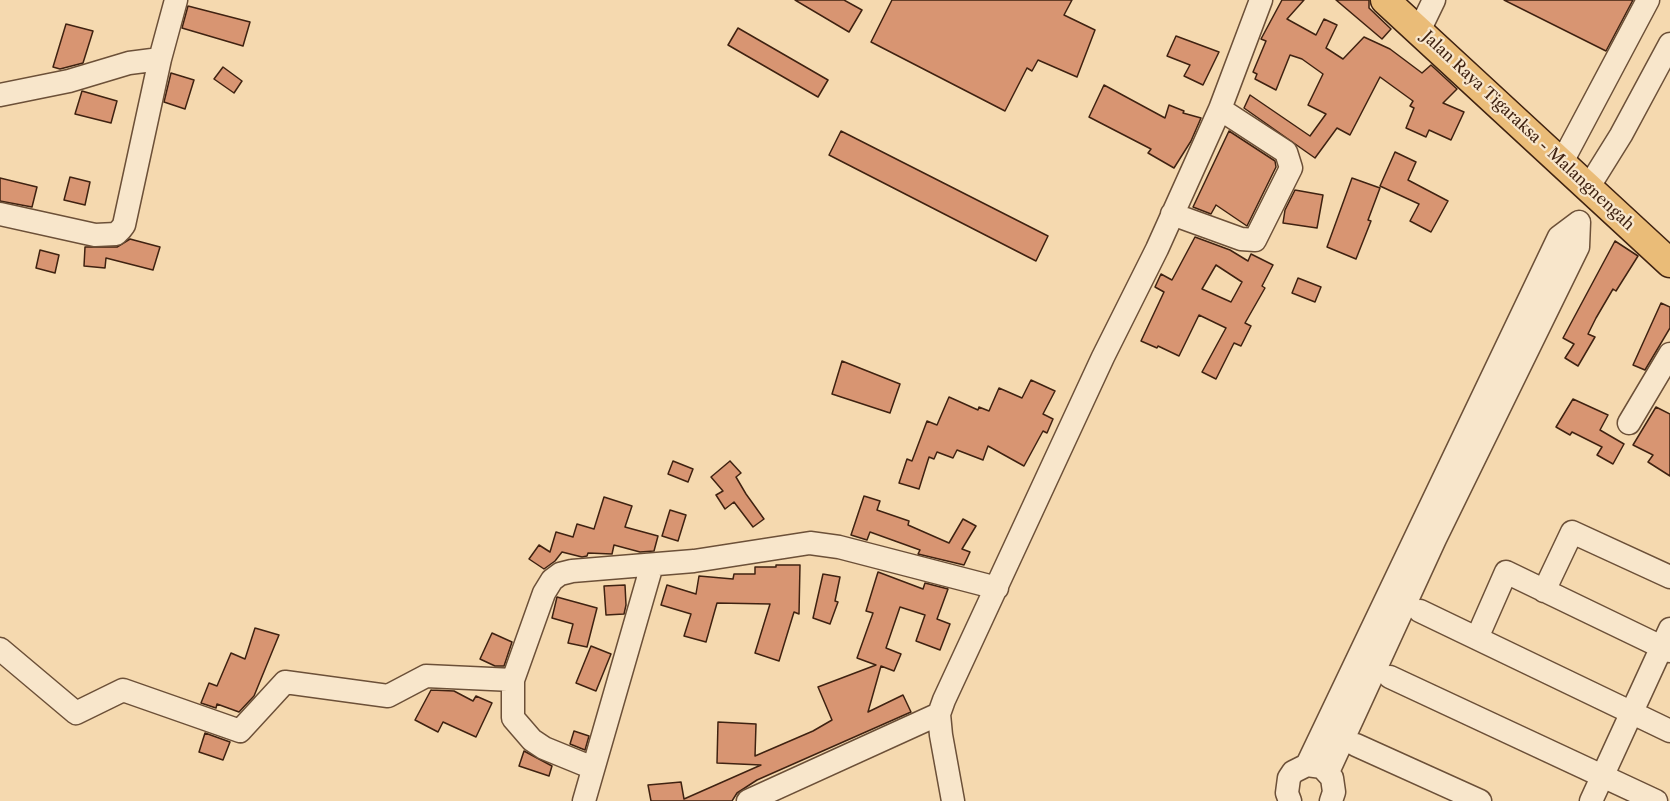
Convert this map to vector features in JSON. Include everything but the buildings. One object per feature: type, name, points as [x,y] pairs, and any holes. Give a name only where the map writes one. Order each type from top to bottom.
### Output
[{"type":"main road","name":"Jalan Raya Tigaraksa - Malangnengah","points":[[1385,0],[1670,263]]},
{"type":"street","points":[[0,214],[95,235],[116,234],[121,230],[124,225],[160,59],[176,0]]},
{"type":"street","points":[[953,801],[942,745],[939,714],[1220,109],[1261,0]]},
{"type":"street","points":[[1419,30],[1434,0]]},
{"type":"street","points":[[1562,162],[1648,0]]},
{"type":"street","points":[[1317,769],[1559,237],[1579,222],[1592,191],[1670,44]]},
{"type":"street","points":[[0,95],[69,81],[129,63],[160,59]]},
{"type":"street","points":[[1172,214],[1241,239],[1255,240],[1291,168],[1286,152],[1220,109]]},
{"type":"street","points":[[1629,423],[1670,354]]},
{"type":"street","points":[[1545,591],[1572,532],[1670,577]]},
{"type":"street","points":[[593,768],[544,748],[523,731],[513,718],[511,702],[513,680],[544,593],[552,580],[572,571],[652,565],[823,544],[997,588]]},
{"type":"street","points":[[584,801],[652,565]]},
{"type":"street","points":[[1477,638],[1506,572],[1545,591],[1667,642],[1631,712],[1590,801]]},
{"type":"street","points":[[1420,611],[1670,731]]},
{"type":"street","points":[[0,649],[76,713],[123,690],[240,730],[285,682],[388,696],[426,676],[513,680]]},
{"type":"street","points":[[1390,677],[1656,801]]},
{"type":"street","points":[[748,801],[939,714]]},
{"type":"street","points":[[1356,745],[1480,801]]},
{"type":"street","points":[[1290,801],[1287,793],[1289,778],[1293,772],[1317,769]]},
{"type":"street","points":[[1317,769],[1334,785],[1331,801]]}]
